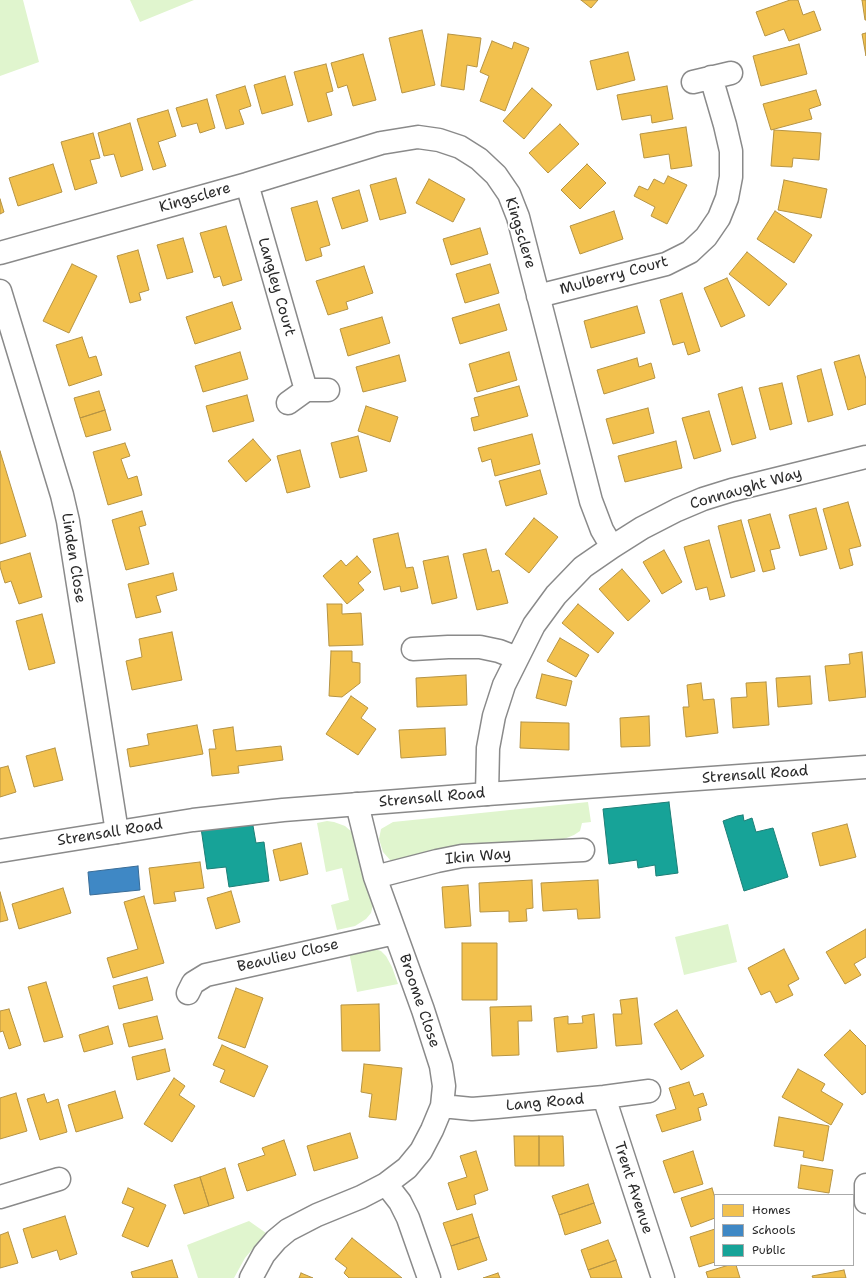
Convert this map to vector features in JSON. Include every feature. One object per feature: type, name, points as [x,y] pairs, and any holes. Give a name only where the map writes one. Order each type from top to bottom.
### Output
[{"type":"street","name":"Mulberry Court","points":[[538,296],[666,264],[690,252],[706,237],[719,218],[727,198],[731,178],[731,151],[712,77]]},
{"type":"street","name":"Kingsclere","points":[[0,253],[247,184],[381,143],[414,138],[439,140],[460,147],[480,159],[496,175],[509,194],[518,217],[591,501],[602,530],[612,547]]},
{"type":"street","name":"Langley Court","points":[[247,184],[306,390]]},
{"type":"street","name":"Linden Close","points":[[0,291],[62,495],[117,832]]},
{"type":"street","points":[[288,403],[306,390],[328,390]]},
{"type":"street","name":"Connaught Way","points":[[487,794],[488,748],[494,716],[504,685],[534,625],[556,595],[584,567],[642,528],[677,510],[703,499],[732,490],[866,457]]},
{"type":"street","points":[[407,650],[448,647],[480,647],[499,651],[517,658]]},
{"type":"street","name":"Strensall Road","points":[[0,851],[193,820],[283,810],[866,767]]},
{"type":"street","name":"Broome Close","points":[[251,1278],[264,1254],[276,1240],[288,1230],[317,1215],[361,1197],[386,1184],[407,1168],[421,1151],[442,1106],[444,1086],[441,1066],[423,1010],[375,877],[357,804]]},
{"type":"street","name":"Ikin Way","points":[[375,877],[462,856],[583,850]]},
{"type":"street","name":"Beaulieu Close","points":[[188,993],[193,983],[206,975],[395,933]]},
{"type":"street","name":"Lang Road","points":[[442,1106],[478,1108],[604,1097],[649,1091]]},
{"type":"street","name":"Trent Avenue","points":[[604,1097],[663,1278]]},
{"type":"street","points":[[0,1197],[59,1179]]},
{"type":"street","points":[[386,1184],[400,1202],[408,1218],[429,1278]]},
{"type":"street","points":[[866,1185],[866,1202]]},
{"type":"green space","points":[[0,0],[23,0],[39,62],[0,76]]},
{"type":"green space","points":[[130,0],[194,0],[140,22]]},
{"type":"green space","points":[[588,802],[591,822],[582,823],[580,831],[559,841],[391,861],[383,852],[379,839],[381,829],[393,822]]},
{"type":"green space","points":[[327,821],[345,826],[353,833],[374,901],[371,913],[366,919],[355,926],[337,930],[331,905],[349,900],[342,868],[326,872],[317,823]]},
{"type":"green space","points":[[728,924],[737,962],[684,975],[675,937]]},
{"type":"green space","points":[[368,947],[381,951],[386,956],[398,984],[357,992],[349,952]]},
{"type":"green space","points":[[249,1221],[266,1233],[245,1258],[234,1278],[198,1278],[187,1245]]},
{"type":"building: Homes","points":[[581,0],[598,0],[591,8]]},
{"type":"building: Homes","points":[[790,0],[798,0],[803,15],[814,11],[821,30],[789,41],[784,29],[765,36],[756,12]]},
{"type":"building: Homes","points":[[862,0],[866,0],[866,20],[865,20]]},
{"type":"building: Homes","points":[[422,30],[435,85],[402,93],[389,38]]},
{"type":"building: Homes","points":[[866,33],[866,56],[862,34]]},
{"type":"building: Homes","points":[[448,34],[481,38],[477,67],[467,65],[464,90],[441,86]]},
{"type":"building: Homes","points":[[492,41],[512,49],[514,42],[529,48],[505,111],[480,101],[489,76],[480,72]]},
{"type":"building: Homes","points":[[799,44],[807,74],[761,86],[753,56]]},
{"type":"building: Homes","points":[[628,52],[635,80],[597,90],[590,61]]},
{"type":"building: Homes","points":[[363,54],[376,100],[353,106],[347,85],[338,88],[331,63]]},
{"type":"building: Homes","points":[[326,64],[333,91],[326,93],[332,115],[308,122],[294,72]]},
{"type":"building: Homes","points":[[285,76],[293,105],[262,114],[254,85]]},
{"type":"building: Homes","points":[[245,86],[251,106],[239,110],[244,124],[226,129],[216,95]]},
{"type":"building: Homes","points":[[667,86],[673,119],[652,123],[651,115],[622,120],[617,95]]},
{"type":"building: Homes","points":[[532,88],[552,105],[524,139],[503,121]]},
{"type":"building: Homes","points":[[816,90],[821,105],[809,109],[812,119],[771,130],[763,104]]},
{"type":"building: Homes","points":[[207,99],[215,128],[200,133],[197,123],[182,127],[176,108]]},
{"type":"building: Homes","points":[[168,110],[176,136],[158,142],[166,166],[153,170],[137,119]]},
{"type":"building: Homes","points":[[130,123],[143,170],[121,177],[114,154],[104,156],[98,133]]},
{"type":"building: Homes","points":[[560,124],[579,144],[548,173],[529,153]]},
{"type":"building: Homes","points":[[686,127],[692,166],[671,169],[669,154],[644,158],[640,134]]},
{"type":"building: Homes","points":[[774,130],[821,133],[819,160],[793,158],[792,167],[771,166]]},
{"type":"building: Homes","points":[[93,133],[100,158],[90,160],[97,183],[75,190],[61,142]]},
{"type":"building: Homes","points":[[53,164],[62,192],[18,206],[9,178]]},
{"type":"building: Homes","points":[[587,164],[606,183],[580,209],[561,190]]},
{"type":"building: Homes","points":[[668,176],[687,185],[667,224],[651,216],[655,207],[634,196],[639,186],[648,190],[654,179],[664,184]]},
{"type":"building: Homes","points":[[396,178],[406,213],[380,220],[370,185]]},
{"type":"building: Homes","points":[[429,179],[465,199],[453,222],[416,203]]},
{"type":"building: Homes","points":[[784,180],[827,189],[821,218],[778,210]]},
{"type":"building: Homes","points":[[359,190],[368,221],[342,229],[332,198]]},
{"type":"building: Homes","points":[[0,199],[4,212],[0,214]]},
{"type":"building: Homes","points":[[317,201],[330,245],[320,248],[322,256],[306,261],[291,208]]},
{"type":"building: Homes","points":[[614,211],[623,239],[580,254],[570,226]]},
{"type":"building: Homes","points":[[775,211],[812,235],[794,263],[757,239]]},
{"type":"building: Homes","points":[[226,226],[242,280],[223,286],[220,276],[214,278],[200,233]]},
{"type":"building: Homes","points":[[480,228],[488,254],[451,265],[443,239]]},
{"type":"building: Homes","points":[[183,238],[193,272],[167,279],[157,245]]},
{"type":"building: Homes","points":[[138,250],[149,290],[139,293],[141,300],[130,303],[117,256]]},
{"type":"building: Homes","points":[[747,252],[787,284],[769,306],[729,274]]},
{"type":"building: Homes","points":[[72,264],[97,276],[69,333],[43,321]]},
{"type":"building: Homes","points":[[490,264],[499,293],[465,303],[456,274]]},
{"type":"building: Homes","points":[[364,266],[373,293],[346,302],[348,309],[328,315],[316,281]]},
{"type":"building: Homes","points":[[727,278],[745,316],[721,327],[704,288]]},
{"type":"building: Homes","points":[[682,293],[700,351],[688,355],[684,342],[673,345],[660,300]]},
{"type":"building: Homes","points":[[232,302],[241,329],[195,344],[186,317]]},
{"type":"building: Homes","points":[[499,304],[507,330],[460,344],[452,318]]},
{"type":"building: Homes","points":[[637,306],[645,333],[591,348],[584,321]]},
{"type":"building: Homes","points":[[382,317],[390,343],[348,356],[340,329]]},
{"type":"building: Homes","points":[[82,337],[89,358],[96,356],[102,375],[69,386],[56,345]]},
{"type":"building: Homes","points":[[240,352],[248,379],[203,392],[195,366]]},
{"type":"building: Homes","points":[[509,352],[517,380],[477,392],[469,364]]},
{"type":"building: Homes","points":[[399,355],[406,381],[363,392],[356,367]]},
{"type":"building: Homes","points":[[859,355],[866,379],[866,404],[848,410],[834,362]]},
{"type":"building: Homes","points":[[637,358],[639,367],[651,363],[655,378],[604,394],[597,370]]},
{"type":"building: Homes","points":[[821,369],[833,415],[808,422],[797,376]]},
{"type":"building: Homes","points":[[782,383],[792,424],[770,430],[759,388]]},
{"type":"building: Homes","points":[[519,386],[528,416],[474,431],[471,418],[479,416],[474,398]]},
{"type":"building: Homes","points":[[742,387],[756,438],[732,445],[718,394]]},
{"type":"building: Homes","points":[[99,391],[105,410],[80,418],[74,398]]},
{"type":"building: Homes","points":[[247,395],[254,421],[213,432],[206,406]]},
{"type":"building: Homes","points":[[366,406],[398,417],[390,442],[358,431]]},
{"type":"building: Homes","points":[[648,408],[654,433],[613,444],[606,419]]},
{"type":"building: Homes","points":[[105,410],[111,430],[86,437],[80,418]]},
{"type":"building: Homes","points":[[709,411],[721,451],[694,459],[682,418]]},
{"type":"building: Homes","points":[[532,434],[540,464],[495,476],[491,459],[482,462],[478,448]]},
{"type":"building: Homes","points":[[358,436],[367,471],[340,478],[331,443]]},
{"type":"building: Homes","points":[[253,439],[271,460],[246,482],[228,461]]},
{"type":"building: Homes","points":[[676,441],[682,468],[625,482],[618,456]]},
{"type":"building: Homes","points":[[125,443],[130,456],[121,459],[128,479],[137,476],[142,495],[108,505],[93,452]]},
{"type":"building: Homes","points":[[300,450],[310,487],[287,493],[277,456]]},
{"type":"building: Homes","points":[[0,451],[26,536],[0,544]]},
{"type":"building: Homes","points":[[540,470],[547,494],[506,506],[499,481]]},
{"type":"building: Homes","points":[[848,502],[861,546],[849,549],[853,565],[840,569],[823,509]]},
{"type":"building: Homes","points":[[816,508],[827,549],[800,556],[789,515]]},
{"type":"building: Homes","points":[[142,511],[146,525],[139,527],[149,564],[126,570],[112,520]]},
{"type":"building: Homes","points":[[770,514],[780,548],[770,550],[775,569],[763,572],[748,520]]},
{"type":"building: Homes","points":[[534,518],[558,537],[529,573],[505,554]]},
{"type":"building: Homes","points":[[741,520],[755,571],[731,578],[718,526]]},
{"type":"building: Homes","points":[[398,533],[406,568],[413,567],[418,588],[401,592],[400,586],[384,590],[373,539]]},
{"type":"building: Homes","points":[[709,540],[725,596],[710,600],[707,587],[696,590],[684,547]]},
{"type":"building: Homes","points":[[486,549],[492,572],[499,570],[508,603],[477,610],[463,554]]},
{"type":"building: Homes","points":[[664,550],[682,582],[662,594],[643,562]]},
{"type":"building: Homes","points":[[30,553],[42,597],[19,604],[11,581],[5,583],[0,562]]},
{"type":"building: Homes","points":[[357,556],[371,572],[358,583],[364,590],[347,604],[323,576],[341,560],[346,566]]},
{"type":"building: Homes","points":[[448,556],[457,598],[432,604],[423,561]]},
{"type":"building: Homes","points":[[622,569],[650,601],[628,621],[599,589]]},
{"type":"building: Homes","points":[[173,573],[177,590],[156,596],[161,612],[136,618],[128,584]]},
{"type":"building: Homes","points":[[327,604],[342,604],[342,614],[361,613],[363,645],[329,646]]},
{"type":"building: Homes","points":[[578,604],[614,633],[598,653],[562,623]]},
{"type":"building: Homes","points":[[42,614],[55,663],[29,670],[16,621]]},
{"type":"building: Homes","points":[[172,632],[182,680],[132,690],[126,661],[142,657],[139,639]]},
{"type":"building: Homes","points":[[560,638],[589,655],[576,677],[547,661]]},
{"type":"building: Homes","points":[[331,651],[352,651],[352,662],[360,663],[360,683],[342,697],[329,696]]},
{"type":"building: Homes","points":[[862,652],[866,697],[829,701],[825,666],[850,664],[849,654]]},
{"type":"building: Homes","points":[[542,674],[572,681],[566,706],[536,698]]},
{"type":"building: Homes","points":[[466,675],[467,705],[417,707],[416,678]]},
{"type":"building: Homes","points":[[810,676],[812,704],[778,707],[776,678]]},
{"type":"building: Homes","points":[[766,682],[769,725],[733,728],[731,698],[747,697],[746,683]]},
{"type":"building: Homes","points":[[701,683],[703,700],[714,699],[718,733],[686,737],[683,707],[689,707],[687,685]]},
{"type":"building: Homes","points":[[351,696],[368,708],[361,718],[376,729],[358,755],[326,734]]},
{"type":"building: Homes","points":[[649,716],[650,746],[621,747],[620,718]]},
{"type":"building: Homes","points":[[521,722],[569,723],[569,750],[520,748]]},
{"type":"building: Homes","points":[[197,725],[203,754],[130,767],[127,749],[149,745],[147,734]]},
{"type":"building: Homes","points":[[233,727],[236,751],[281,746],[283,760],[238,766],[239,773],[212,776],[209,749],[216,749],[213,730]]},
{"type":"building: Homes","points":[[445,728],[446,755],[401,758],[399,730]]},
{"type":"building: Homes","points":[[55,748],[63,780],[34,787],[26,756]]},
{"type":"building: Homes","points":[[8,766],[16,792],[0,797],[0,768]]},
{"type":"building: Homes","points":[[847,824],[856,857],[820,866],[812,833]]},
{"type":"building: Homes","points":[[301,843],[308,874],[280,881],[273,850]]},
{"type":"building: Homes","points":[[200,862],[204,888],[174,892],[176,901],[154,904],[149,868]]},
{"type":"building: Homes","points":[[532,880],[533,908],[526,909],[527,921],[509,922],[509,911],[480,912],[479,883]]},
{"type":"building: Homes","points":[[598,880],[600,918],[578,919],[577,909],[543,911],[541,883]]},
{"type":"building: Homes","points":[[468,885],[471,926],[445,928],[442,887]]},
{"type":"building: Homes","points":[[63,888],[71,913],[19,929],[12,904]]},
{"type":"building: Homes","points":[[231,891],[240,922],[216,929],[207,898]]},
{"type":"building: Homes","points":[[0,892],[8,920],[0,922]]},
{"type":"building: Homes","points":[[144,896],[164,963],[113,978],[107,958],[138,949],[124,902]]},
{"type":"building: Homes","points":[[866,929],[866,957],[854,964],[861,975],[845,984],[826,952]]},
{"type":"building: Homes","points":[[462,943],[497,943],[497,1000],[462,1000]]},
{"type":"building: Homes","points":[[784,949],[799,979],[788,985],[793,995],[776,1003],[770,991],[761,995],[748,968]]},
{"type":"building: Homes","points":[[147,977],[153,1000],[119,1009],[113,986]]},
{"type":"building: Homes","points":[[46,982],[63,1037],[44,1042],[28,987]]},
{"type":"building: Homes","points":[[236,988],[263,998],[245,1048],[218,1038]]},
{"type":"building: Homes","points":[[637,998],[642,1044],[616,1046],[613,1014],[622,1014],[620,1000]]},
{"type":"building: Homes","points":[[379,1004],[380,1051],[342,1051],[341,1005]]},
{"type":"building: Homes","points":[[531,1006],[532,1021],[518,1021],[519,1055],[492,1056],[490,1007]]},
{"type":"building: Homes","points":[[9,1009],[21,1045],[9,1049],[3,1031],[0,1032],[0,1011]]},
{"type":"building: Homes","points":[[677,1010],[704,1056],[681,1070],[654,1024]]},
{"type":"building: Homes","points":[[594,1014],[597,1048],[557,1052],[554,1018],[568,1016],[568,1024],[583,1023],[582,1016]]},
{"type":"building: Homes","points":[[157,1016],[163,1039],[129,1047],[123,1024]]},
{"type":"building: Homes","points":[[108,1026],[113,1044],[84,1052],[79,1035]]},
{"type":"building: Homes","points":[[850,1030],[866,1046],[866,1092],[862,1095],[824,1055]]},
{"type":"building: Homes","points":[[222,1045],[268,1066],[254,1097],[220,1082],[225,1070],[213,1065]]},
{"type":"building: Homes","points":[[165,1049],[170,1071],[137,1080],[132,1057]]},
{"type":"building: Homes","points":[[364,1064],[402,1068],[396,1120],[369,1117],[372,1094],[361,1092]]},
{"type":"building: Homes","points":[[798,1069],[825,1084],[821,1091],[843,1104],[831,1125],[782,1097]]},
{"type":"building: Homes","points":[[174,1078],[185,1086],[179,1095],[195,1106],[172,1142],[144,1124]]},
{"type":"building: Homes","points":[[689,1082],[694,1096],[703,1093],[707,1105],[698,1108],[701,1120],[662,1132],[656,1115],[676,1109],[669,1088]]},
{"type":"building: Homes","points":[[115,1091],[123,1118],[76,1132],[68,1105]]},
{"type":"building: Homes","points":[[16,1093],[27,1131],[0,1139],[0,1098]]},
{"type":"building: Homes","points":[[44,1094],[47,1103],[58,1099],[67,1132],[40,1140],[27,1099]]},
{"type":"building: Homes","points":[[779,1117],[829,1126],[823,1161],[803,1157],[804,1151],[774,1146]]},
{"type":"building: Homes","points":[[350,1133],[358,1158],[314,1171],[307,1146]]},
{"type":"building: Homes","points":[[514,1136],[539,1136],[539,1166],[515,1166]]},
{"type":"building: Homes","points":[[539,1136],[563,1136],[564,1166],[539,1166]]},
{"type":"building: Homes","points":[[284,1140],[296,1175],[247,1191],[238,1164],[265,1155],[262,1148]]},
{"type":"building: Homes","points":[[476,1151],[488,1190],[474,1195],[476,1204],[457,1210],[448,1183],[467,1177],[460,1156]]},
{"type":"building: Homes","points":[[693,1151],[703,1184],[674,1193],[663,1161]]},
{"type":"building: Homes","points":[[801,1165],[833,1170],[829,1193],[798,1188]]},
{"type":"building: Homes","points":[[225,1168],[234,1198],[209,1206],[200,1177]]},
{"type":"building: Homes","points":[[200,1177],[209,1206],[184,1214],[174,1185]]},
{"type":"building: Homes","points":[[588,1184],[594,1203],[559,1215],[552,1196]]},
{"type":"building: Homes","points":[[128,1188],[166,1205],[148,1247],[122,1236],[134,1208],[122,1203]]},
{"type":"building: Homes","points":[[712,1188],[714,1195],[714,1218],[691,1227],[681,1198]]},
{"type":"building: Homes","points":[[594,1203],[601,1223],[565,1235],[559,1215]]},
{"type":"building: Homes","points":[[472,1214],[479,1237],[451,1246],[443,1223]]},
{"type":"building: Homes","points":[[65,1216],[77,1254],[60,1260],[57,1250],[32,1258],[23,1229]]},
{"type":"building: Homes","points":[[714,1229],[714,1262],[699,1267],[690,1237]]},
{"type":"building: Homes","points":[[8,1232],[18,1263],[0,1268],[0,1235]]},
{"type":"building: Homes","points":[[479,1237],[487,1260],[458,1270],[451,1246]]},
{"type":"building: Homes","points":[[352,1238],[402,1278],[349,1278],[344,1273],[347,1268],[335,1259]]},
{"type":"building: Homes","points":[[608,1240],[616,1260],[588,1270],[581,1250]]},
{"type":"building: Homes","points":[[172,1260],[178,1278],[133,1278],[131,1272]]},
{"type":"building: Homes","points":[[616,1260],[622,1278],[591,1278],[588,1270]]},
{"type":"building: Homes","points":[[726,1266],[736,1266],[740,1278],[708,1278],[706,1272]]},
{"type":"building: Homes","points":[[844,1270],[846,1278],[813,1278],[812,1276]]},
{"type":"building: Homes","points":[[301,1273],[313,1278],[299,1278]]},
{"type":"building: Homes","points":[[498,1273],[500,1278],[483,1278]]},
{"type":"building: Schools","points":[[138,866],[140,890],[90,895],[88,872]]},
{"type":"building: Public","points":[[669,802],[678,873],[656,876],[655,865],[638,868],[637,860],[609,864],[603,809]]},
{"type":"building: Public","points":[[743,815],[744,821],[752,818],[756,832],[773,828],[788,877],[744,891],[723,821]]},
{"type":"building: Public","points":[[252,820],[256,843],[264,842],[269,881],[229,887],[226,867],[207,869],[201,828]]}]
